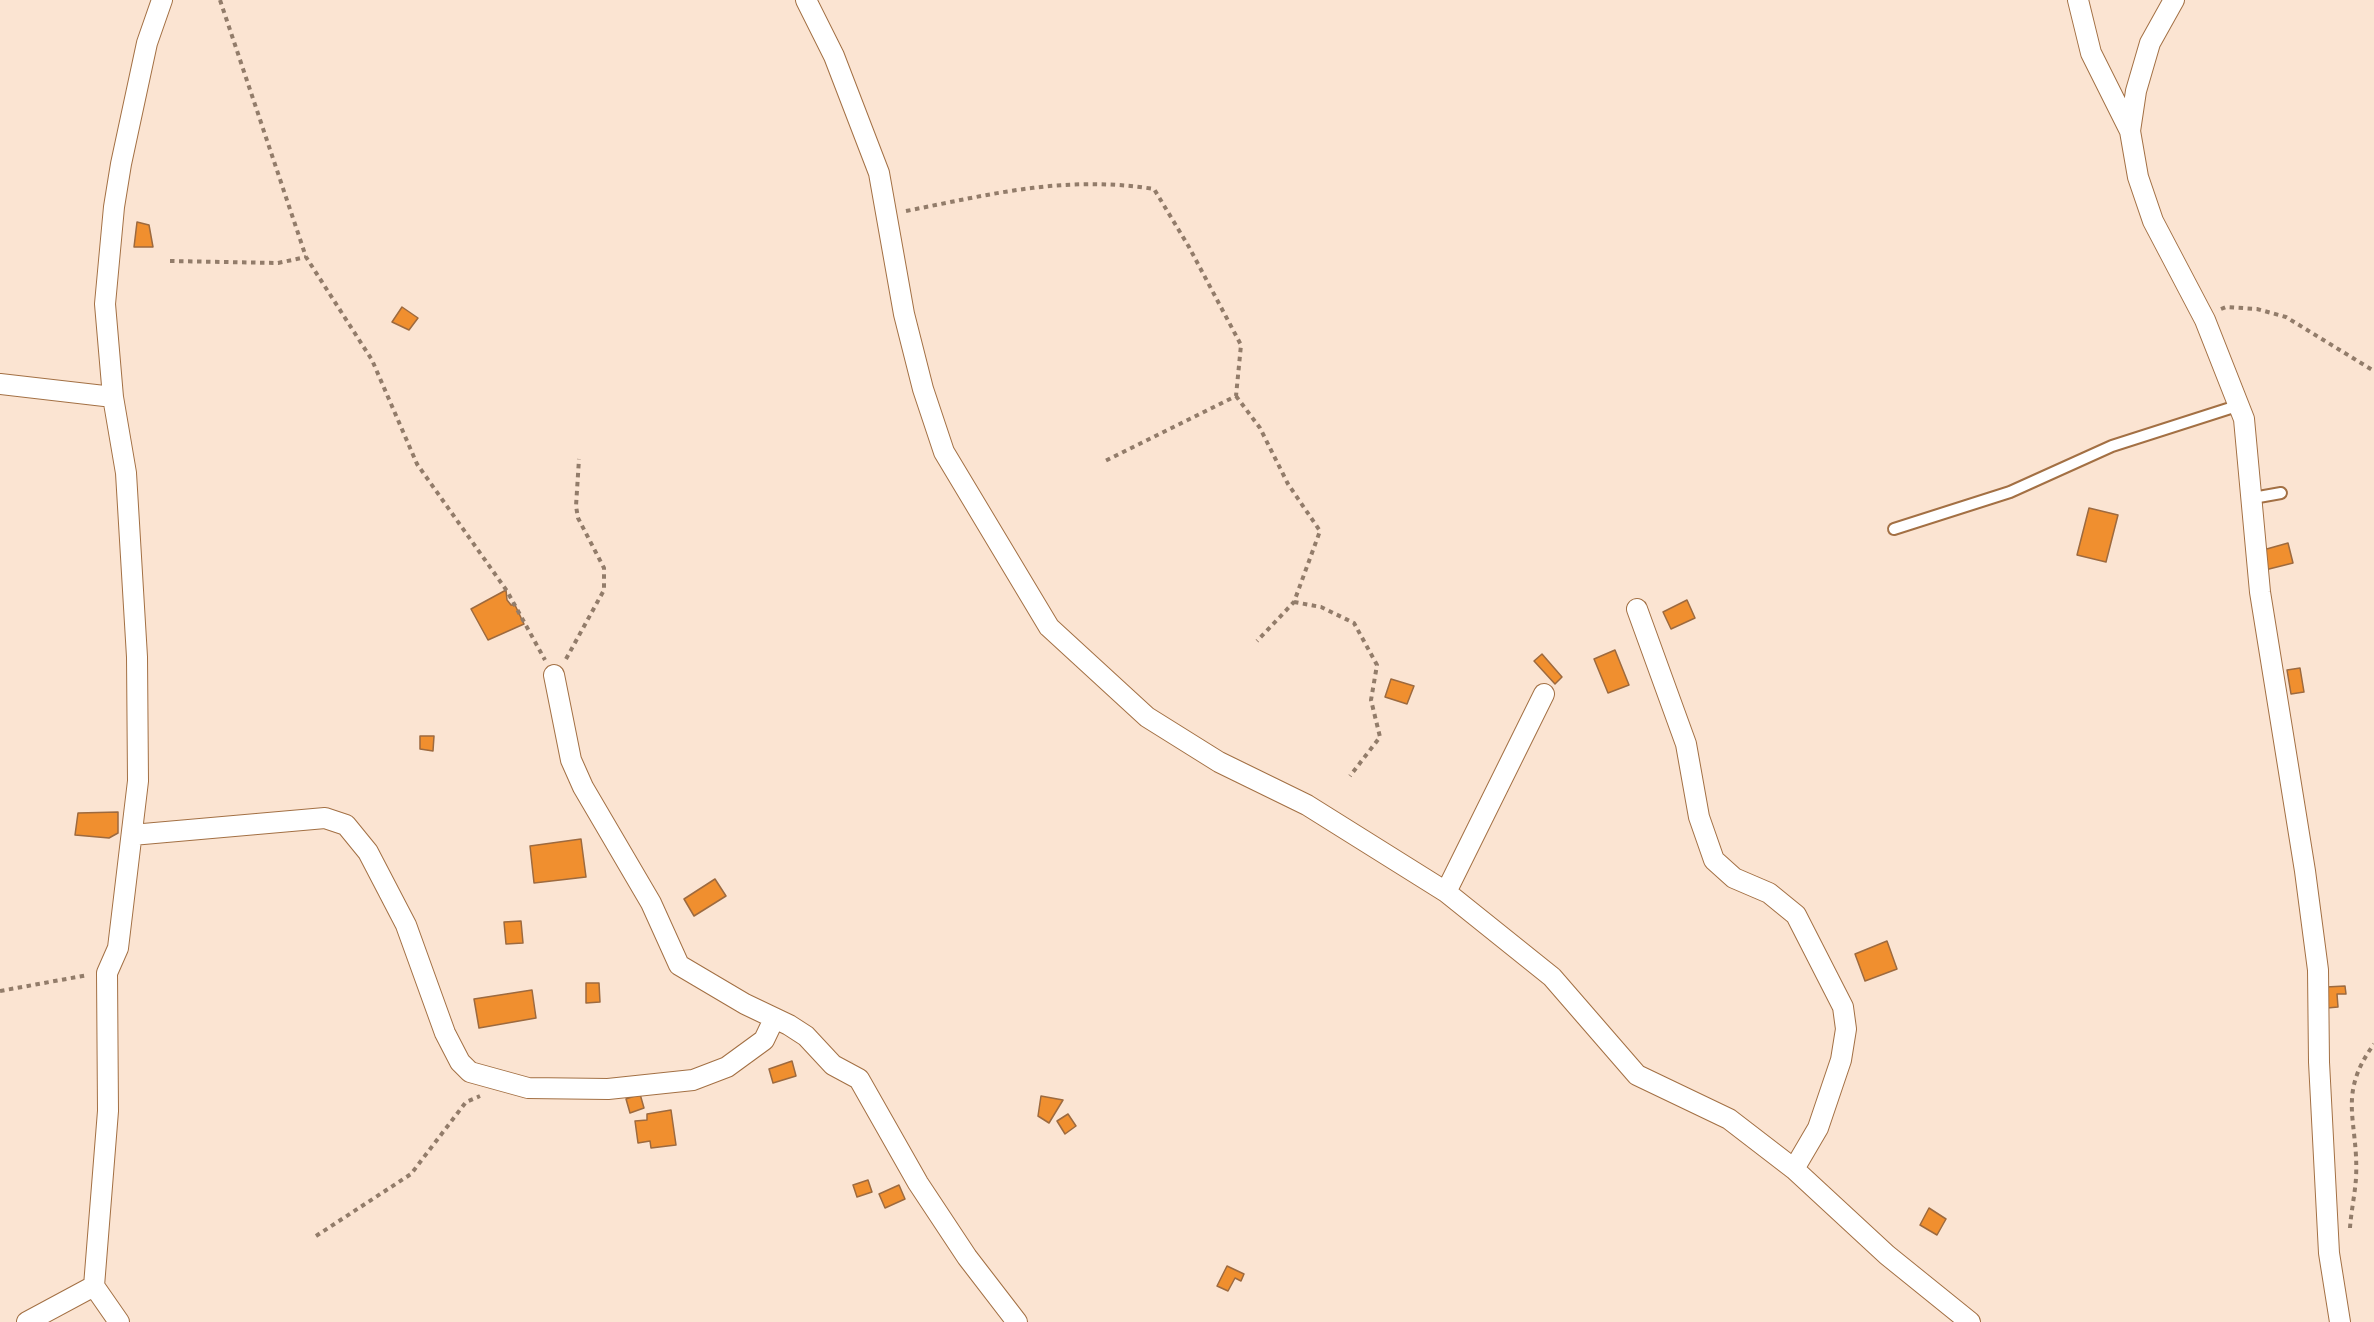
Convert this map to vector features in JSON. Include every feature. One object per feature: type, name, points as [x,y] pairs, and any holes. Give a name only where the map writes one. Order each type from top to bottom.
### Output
[{"type":"street","points":[[118,1322],[94,1286],[108,1111],[107,973],[118,948],[138,781],[137,657],[126,473],[113,396],[105,304],[114,207],[147,43],[162,0]]},
{"type":"street","points":[[806,0],[834,56],[879,173],[904,315],[923,389],[944,452],[1049,627],[1147,717],[1219,762],[1307,805],[1446,892],[1552,977],[1637,1076],[1729,1119],[1794,1168],[1887,1255],[1970,1322]]},
{"type":"street","points":[[2078,0],[2091,53],[2130,131],[2138,177],[2153,222],[2205,320],[2244,419],[2260,592],[2304,859],[2318,970],[2319,1062],[2329,1253],[2340,1322]]},
{"type":"street","points":[[2130,131],[2136,91],[2150,43],[2174,0]]},
{"type":"street","points":[[0,384],[113,396]]},
{"type":"street","points":[[1637,609],[1686,744],[1699,817],[1714,860],[1734,878],[1769,893],[1796,915],[1843,1007],[1846,1029],[1841,1060],[1818,1128],[1794,1168]]},
{"type":"street","points":[[554,675],[571,760],[583,787],[642,885],[679,965],[774,1019],[789,1024],[806,1036],[833,1065],[859,1079],[918,1183],[967,1257],[1017,1322]]},
{"type":"street","points":[[1446,892],[1544,694]]},
{"type":"street","points":[[132,835],[325,818],[346,825],[368,852],[406,925],[445,1033],[460,1062],[470,1072],[491,1079],[528,1088],[608,1089],[693,1080],[727,1067],[764,1040],[774,1019]]},
{"type":"street","points":[[27,1322],[94,1286]]},
{"type":"lane","points":[[1894,529],[2010,492],[2112,446],[2240,405]]},
{"type":"lane","points":[[2253,498],[2281,493]]},
{"type":"path","points":[[220,0],[306,257],[372,360],[417,464],[507,591],[554,675],[563,665],[604,590],[604,568],[578,518],[576,506],[579,459]]},
{"type":"path","points":[[887,214],[1025,187],[1116,183],[1154,189],[1189,247],[1241,345],[1236,396],[1260,428],[1288,484],[1320,531],[1294,602],[1257,641]]},
{"type":"path","points":[[170,261],[278,263],[306,257]]},
{"type":"path","points":[[2205,320],[2226,307],[2257,309],[2286,317],[2374,370]]},
{"type":"path","points":[[1103,462],[1236,396]]},
{"type":"path","points":[[1294,602],[1321,607],[1354,623],[1377,665],[1371,700],[1380,737],[1350,776]]},
{"type":"path","points":[[0,991],[107,973]]},
{"type":"path","points":[[2329,1253],[2342,1248],[2349,1237],[2356,1177],[2351,1096],[2354,1077],[2374,1044]]},
{"type":"path","points":[[316,1236],[411,1174],[466,1102],[484,1095]]},
{"type":"building","points":[[137,222],[149,225],[153,247],[134,247]]},
{"type":"building","points":[[402,307],[418,318],[409,330],[392,322]]},
{"type":"building","points":[[2089,508],[2118,515],[2106,562],[2077,555]]},
{"type":"building","points":[[2288,543],[2293,563],[2261,571],[2256,552]]},
{"type":"building","points":[[506,590],[507,600],[511,605],[515,605],[524,624],[488,640],[471,609]]},
{"type":"building","points":[[1687,600],[1695,618],[1671,629],[1663,612]]},
{"type":"building","points":[[1615,650],[1629,685],[1608,693],[1594,659]]},
{"type":"building","points":[[1542,654],[1562,677],[1555,684],[1534,661]]},
{"type":"building","points":[[2300,668],[2304,692],[2291,694],[2287,670]]},
{"type":"building","points":[[1391,679],[1414,686],[1407,704],[1385,697]]},
{"type":"building","points":[[420,736],[434,736],[433,751],[420,749]]},
{"type":"building","points":[[118,812],[118,833],[109,838],[75,835],[78,813]]},
{"type":"building","points":[[581,839],[586,877],[534,883],[530,846]]},
{"type":"building","points":[[715,879],[726,896],[694,916],[684,899]]},
{"type":"building","points":[[521,921],[523,943],[506,944],[504,922]]},
{"type":"building","points":[[1887,941],[1897,969],[1865,981],[1855,954]]},
{"type":"building","points":[[586,983],[599,983],[600,1002],[586,1003]]},
{"type":"building","points":[[2345,986],[2346,994],[2337,994],[2338,1007],[2327,1008],[2326,987]]},
{"type":"building","points":[[532,990],[536,1018],[479,1028],[474,999]]},
{"type":"building","points":[[792,1061],[796,1076],[773,1083],[769,1069]]},
{"type":"building","points":[[640,1094],[644,1108],[630,1113],[626,1099]]},
{"type":"building","points":[[1041,1096],[1063,1100],[1049,1123],[1038,1116]]},
{"type":"building","points":[[671,1110],[676,1145],[651,1148],[650,1141],[638,1143],[635,1121],[647,1120],[647,1114]]},
{"type":"building","points":[[1068,1114],[1076,1126],[1065,1134],[1057,1121]]},
{"type":"building","points":[[868,1180],[872,1192],[857,1197],[853,1185]]},
{"type":"building","points":[[899,1185],[905,1199],[885,1208],[879,1194]]},
{"type":"building","points":[[1929,1208],[1946,1219],[1937,1235],[1920,1225]]},
{"type":"building","points":[[1227,1266],[1244,1274],[1241,1281],[1235,1278],[1228,1291],[1217,1286]]}]
